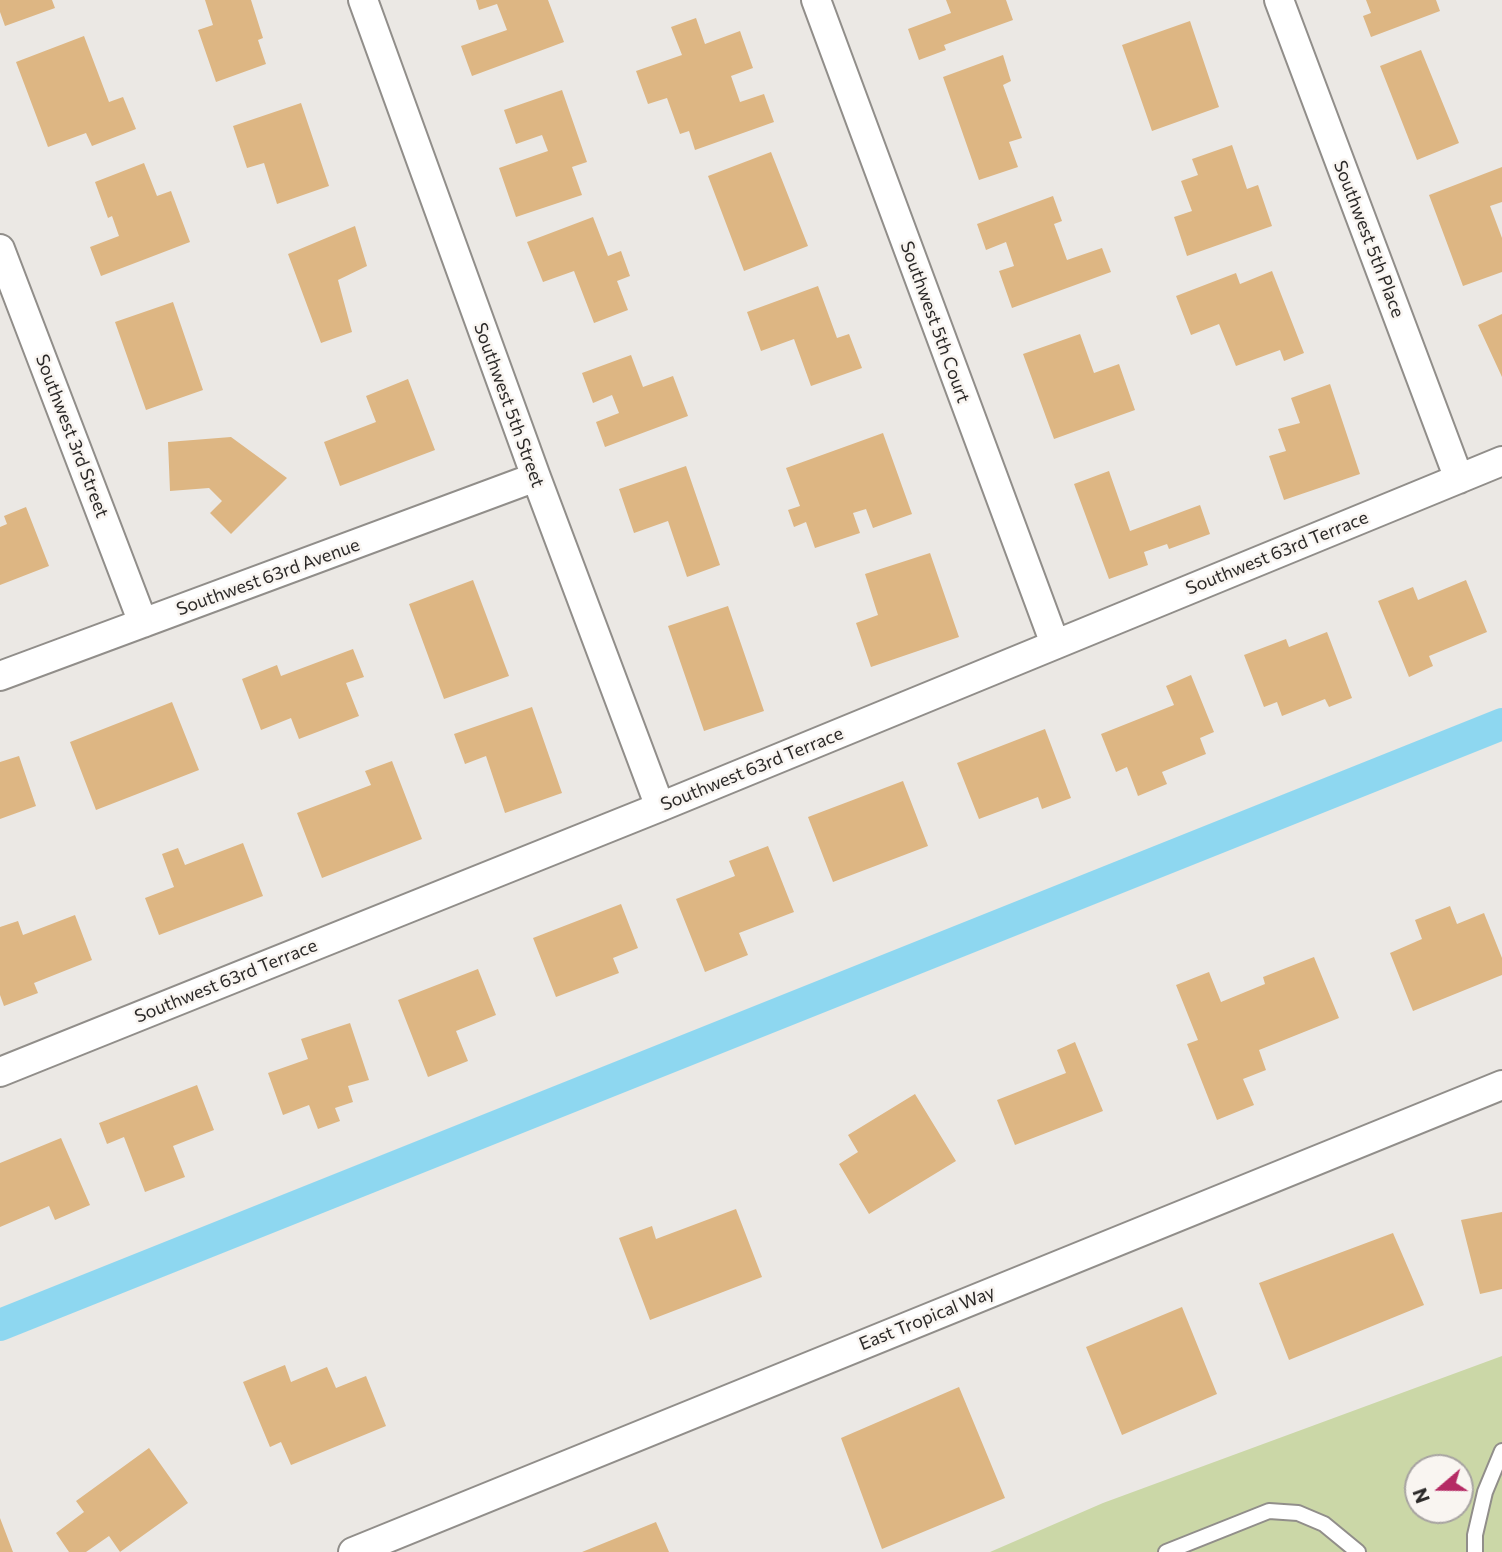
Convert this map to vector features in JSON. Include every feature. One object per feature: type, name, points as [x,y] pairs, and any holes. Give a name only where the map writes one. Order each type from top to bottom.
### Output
[{"type":"street","name":"Southwest 5th Street","points":[[363,0],[536,477],[660,807]]},
{"type":"street","name":"Southwest 5th Court","points":[[816,0],[1055,645]]},
{"type":"street","name":"Southwest 5th Place","points":[[1279,0],[1458,479]]},
{"type":"street","name":"Southwest 3rd Street","points":[[0,249],[143,623]]},
{"type":"street","name":"Southwest 63rd Terrace","points":[[0,1072],[660,807],[1502,461]]},
{"type":"street","name":"Southwest 63rd Avenue","points":[[0,676],[536,477]]},
{"type":"street","name":"East Tropical Way","points":[[353,1552],[1502,1085]]},
{"type":"lane","points":[[1475,1552],[1475,1535],[1485,1492],[1502,1451]]},
{"type":"lane","points":[[1166,1552],[1269,1511],[1298,1513],[1324,1524],[1358,1552]]},
{"type":"green space","points":[[1502,1356],[1502,1552],[990,1552],[1103,1503]]},
{"type":"building","points":[[0,0],[52,0],[55,8],[5,26],[0,12]]},
{"type":"building","points":[[205,0],[251,0],[263,38],[258,40],[266,64],[216,82],[198,30],[213,25]]},
{"type":"building","points":[[476,0],[548,0],[564,42],[472,76],[461,46],[507,30],[497,4],[479,10]]},
{"type":"building","points":[[946,0],[1006,0],[1013,20],[944,45],[946,50],[919,60],[908,29],[951,13]]},
{"type":"building","points":[[1366,0],[1436,0],[1440,11],[1371,37],[1363,16],[1371,13]]},
{"type":"building","points":[[696,18],[705,44],[740,31],[753,68],[731,76],[740,102],[764,94],[774,122],[695,150],[689,131],[680,134],[667,98],[648,104],[636,71],[682,55],[671,27]]},
{"type":"building","points":[[1190,21],[1219,107],[1152,131],[1122,45]]},
{"type":"building","points":[[84,36],[109,102],[123,97],[136,129],[92,146],[86,133],[48,147],[16,62]]},
{"type":"building","points":[[1421,50],[1459,143],[1417,160],[1380,66]]},
{"type":"building","points":[[1003,55],[1011,81],[1003,85],[1022,138],[1009,142],[1018,167],[979,180],[943,77]]},
{"type":"building","points":[[562,90],[587,162],[572,167],[582,195],[516,217],[499,168],[548,151],[542,135],[516,144],[504,110]]},
{"type":"building","points":[[301,103],[329,186],[277,204],[264,163],[247,168],[233,126]]},
{"type":"building","points":[[1232,145],[1247,189],[1258,185],[1272,226],[1187,256],[1174,217],[1192,211],[1181,181],[1198,175],[1192,159]]},
{"type":"building","points":[[771,152],[808,246],[744,271],[708,176]]},
{"type":"building","points":[[144,163],[157,196],[171,191],[190,242],[101,276],[90,247],[119,236],[112,216],[108,218],[95,182]]},
{"type":"building","points":[[1502,167],[1502,202],[1490,206],[1502,238],[1502,272],[1463,286],[1429,195]]},
{"type":"building","points":[[1053,196],[1062,221],[1054,224],[1067,260],[1102,248],[1111,272],[1012,308],[999,271],[1014,266],[1006,242],[986,250],[977,224]]},
{"type":"building","points":[[593,217],[608,256],[621,251],[630,276],[617,281],[628,310],[594,323],[574,271],[543,282],[527,242]]},
{"type":"building","points":[[355,226],[367,266],[338,280],[352,332],[321,343],[288,254]]},
{"type":"building","points":[[1272,271],[1304,353],[1284,361],[1280,350],[1236,366],[1219,324],[1191,335],[1176,296],[1236,273],[1240,284]]},
{"type":"building","points":[[818,286],[837,338],[849,334],[862,368],[811,386],[794,339],[761,351],[747,312]]},
{"type":"building","points":[[173,302],[203,390],[146,410],[115,322]]},
{"type":"building","points":[[1502,314],[1502,377],[1478,325]]},
{"type":"building","points":[[1080,334],[1094,373],[1119,364],[1135,410],[1054,439],[1023,354]]},
{"type":"building","points":[[631,355],[643,387],[673,376],[688,416],[605,447],[596,422],[619,413],[612,395],[593,403],[582,373]]},
{"type":"building","points":[[408,379],[435,450],[340,486],[324,442],[376,422],[366,396]]},
{"type":"building","points":[[1330,384],[1360,474],[1284,500],[1269,456],[1286,451],[1278,429],[1300,423],[1291,398]]},
{"type":"building","points":[[883,433],[912,514],[873,528],[866,509],[853,513],[860,533],[815,548],[806,522],[794,527],[788,510],[800,506],[786,468]]},
{"type":"building","points":[[231,437],[287,478],[231,534],[210,513],[222,501],[209,488],[170,491],[168,442]]},
{"type":"building","points":[[686,466],[720,565],[687,577],[668,521],[634,533],[619,489]]},
{"type":"building","points":[[1109,471],[1130,531],[1200,505],[1210,534],[1169,549],[1167,544],[1144,552],[1148,565],[1109,579],[1074,484]]},
{"type":"building","points":[[26,507],[49,566],[0,585],[0,527],[7,524],[4,516]]},
{"type":"building","points":[[930,553],[959,637],[871,667],[856,623],[878,615],[865,574]]},
{"type":"building","points":[[473,580],[509,676],[444,699],[409,604]]},
{"type":"building","points":[[1466,580],[1487,632],[1429,656],[1433,666],[1409,677],[1378,601],[1413,587],[1418,600]]},
{"type":"building","points":[[728,606],[764,711],[704,731],[668,626]]},
{"type":"building","points":[[1327,632],[1352,698],[1329,707],[1325,699],[1282,716],[1277,702],[1264,707],[1244,655],[1286,639],[1289,647]]},
{"type":"building","points":[[353,649],[364,677],[346,683],[359,716],[299,739],[291,718],[261,730],[242,679],[277,665],[281,676]]},
{"type":"building","points":[[1191,675],[1214,732],[1200,738],[1206,754],[1162,772],[1167,784],[1138,796],[1127,767],[1116,772],[1101,734],[1174,705],[1166,686]]},
{"type":"building","points":[[172,702],[199,770],[96,810],[70,742]]},
{"type":"building","points":[[532,707],[562,793],[505,813],[486,756],[465,764],[454,734]]},
{"type":"building","points":[[1045,729],[1071,798],[1042,809],[1038,797],[979,819],[957,763]]},
{"type":"building","points":[[19,756],[36,806],[0,819],[0,762]]},
{"type":"building","points":[[392,761],[422,839],[322,878],[297,813],[371,785],[365,771]]},
{"type":"building","points":[[903,781],[928,846],[833,882],[808,817]]},
{"type":"building","points":[[243,843],[263,896],[159,935],[145,898],[174,887],[162,854],[178,848],[185,865]]},
{"type":"building","points":[[768,846],[794,912],[739,933],[748,955],[705,972],[676,899],[735,876],[729,861]]},
{"type":"building","points":[[621,904],[638,948],[613,958],[619,973],[556,997],[533,938]]},
{"type":"building","points":[[1450,906],[1457,924],[1484,913],[1502,958],[1502,975],[1413,1011],[1390,953],[1422,939],[1415,920]]},
{"type":"building","points":[[75,915],[92,960],[34,983],[38,993],[4,1006],[0,995],[0,927],[18,921],[23,935]]},
{"type":"building","points":[[1314,957],[1339,1018],[1259,1050],[1266,1070],[1243,1079],[1254,1105],[1217,1120],[1187,1044],[1198,1040],[1176,985],[1209,972],[1221,1002],[1265,984],[1263,977]]},
{"type":"building","points":[[478,969],[496,1015],[456,1031],[468,1061],[428,1077],[398,1000]]},
{"type":"building","points":[[350,1023],[369,1080],[348,1086],[353,1102],[335,1108],[340,1121],[318,1129],[309,1105],[283,1115],[268,1073],[308,1059],[301,1039]]},
{"type":"building","points":[[1075,1042],[1103,1111],[1015,1145],[997,1100],[1066,1073],[1057,1050]]},
{"type":"building","points":[[197,1085],[214,1130],[173,1146],[185,1177],[145,1192],[124,1137],[107,1144],[99,1123]]},
{"type":"building","points":[[915,1094],[956,1161],[869,1214],[839,1164],[858,1152],[848,1135]]},
{"type":"building","points":[[61,1138],[90,1205],[55,1220],[49,1206],[0,1227],[0,1163]]},
{"type":"building","points":[[736,1209],[762,1277],[650,1320],[619,1238],[652,1226],[656,1239]]},
{"type":"building","points":[[1502,1212],[1502,1289],[1480,1294],[1461,1220]]},
{"type":"building","points":[[1393,1233],[1424,1305],[1289,1360],[1259,1283]]},
{"type":"building","points":[[1182,1307],[1217,1394],[1122,1435],[1086,1347]]},
{"type":"building","points":[[285,1365],[291,1382],[327,1367],[336,1388],[366,1376],[386,1426],[291,1465],[281,1442],[270,1447],[243,1382]]},
{"type":"building","points":[[959,1387],[1005,1498],[882,1549],[841,1438]]},
{"type":"building","points":[[149,1448],[188,1503],[120,1552],[109,1536],[86,1552],[69,1552],[56,1533],[84,1512],[76,1501]]},
{"type":"building","points":[[0,1518],[13,1552],[0,1552]]},
{"type":"building","points":[[656,1522],[669,1552],[582,1552]]},
{"type":"waterway","points":[[0,1325],[1502,724]]}]
